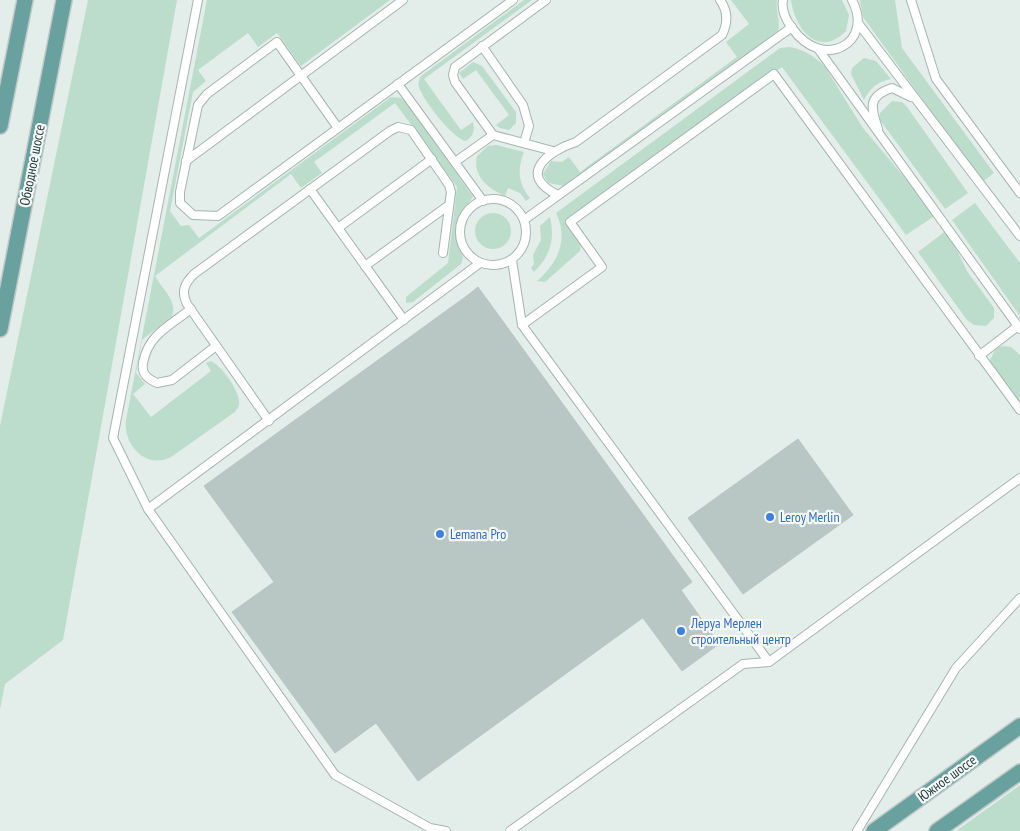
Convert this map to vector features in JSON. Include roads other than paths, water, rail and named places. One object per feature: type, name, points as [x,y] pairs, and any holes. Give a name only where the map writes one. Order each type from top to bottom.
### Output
[{"type":"main road","points":[[0,126],[25,0]]},
{"type":"main road","name":"Обводное шоссе","points":[[0,329],[64,0]]},
{"type":"main road","name":"Южное шоссе","points":[[874,831],[1020,726]]},
{"type":"main road","points":[[937,831],[1020,772]]},
{"type":"lane","points":[[56,38],[71,0]]},
{"type":"lane","points":[[198,0],[114,438],[148,509],[335,774],[430,828],[446,831]]},
{"type":"lane","points":[[186,161],[403,0]]},
{"type":"lane","points":[[338,128],[277,42],[215,88],[198,105],[180,192],[180,203],[193,215],[218,216],[513,0]]},
{"type":"lane","points":[[546,0],[461,60],[455,67],[453,74],[456,82],[493,135],[553,151]]},
{"type":"lane","points":[[558,195],[548,190],[541,182],[538,173],[541,163],[553,151],[576,142],[722,34],[726,26],[727,16],[720,0]]},
{"type":"lane","points":[[782,0],[785,18],[800,39],[819,50],[828,52],[838,49],[855,33],[858,23],[856,8],[852,0]]},
{"type":"lane","points":[[912,0],[936,79],[1020,193]]},
{"type":"lane","points":[[858,23],[1020,236]]},
{"type":"lane","points":[[524,220],[792,28]]},
{"type":"lane","points":[[482,46],[523,104],[529,126],[524,143]]},
{"type":"lane","points":[[819,50],[940,215],[1019,327],[979,356]]},
{"type":"lane","points":[[522,325],[602,267],[570,222],[774,74],[1020,410]]},
{"type":"lane","points":[[398,84],[483,200]]},
{"type":"lane","points":[[880,135],[872,109],[874,99],[880,92],[892,88],[915,99]]},
{"type":"lane","points":[[269,421],[183,296],[187,281],[310,189],[398,127],[410,130],[449,185],[449,205],[443,253]]},
{"type":"lane","points":[[455,162],[493,135]]},
{"type":"lane","points":[[338,228],[432,159]]},
{"type":"lane","points":[[310,189],[404,320]]},
{"type":"lane","points":[[500,199],[510,203],[524,220],[525,242],[520,252],[512,260],[502,264],[480,263],[463,249],[459,228],[469,208],[483,200],[500,199]]},
{"type":"lane","points":[[366,266],[449,205]]},
{"type":"lane","points":[[512,260],[522,325],[769,662]]},
{"type":"lane","points":[[148,509],[480,263]]},
{"type":"lane","points":[[191,309],[147,345],[142,369],[145,374],[157,383],[165,383],[172,380],[216,346]]},
{"type":"lane","points":[[510,831],[743,664],[769,662],[1020,478]]},
{"type":"lane","points":[[857,831],[956,668],[1020,598]]},
{"type":"place","name":"Leroy Merlin","points":[[770,517]]},
{"type":"place","name":"Lemana Pro","points":[[440,534]]},
{"type":"place","name":"Леруа Мерлен строительный центр","points":[[681,631]]}]
